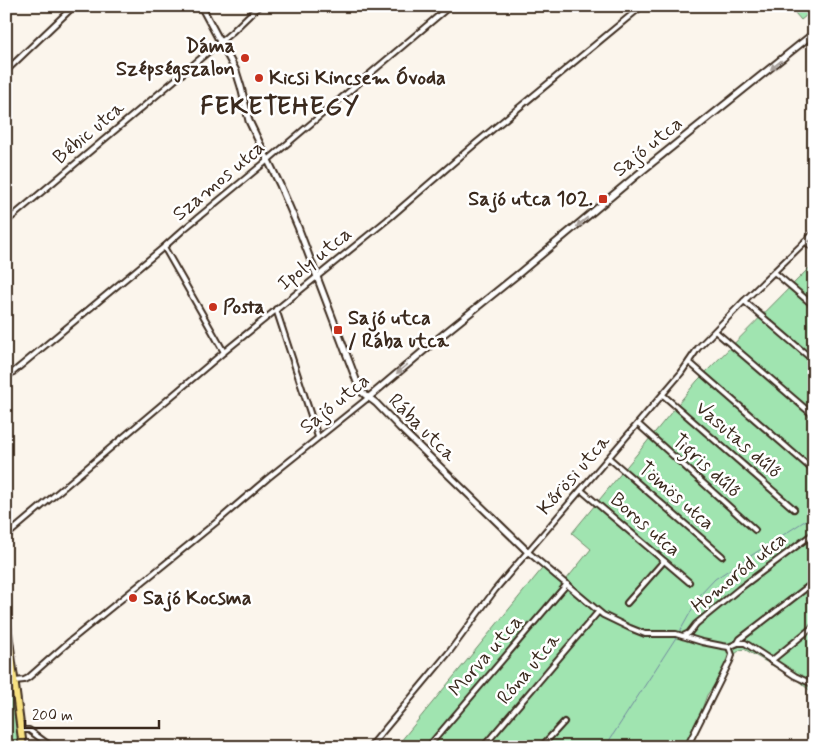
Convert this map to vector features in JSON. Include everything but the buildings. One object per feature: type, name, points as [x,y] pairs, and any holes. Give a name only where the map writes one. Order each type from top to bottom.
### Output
[{"type":"main road","points":[[6,617],[22,747]]},
{"type":"street","points":[[6,71],[74,6]]},
{"type":"street","name":"Rába utca","points":[[202,6],[236,71],[249,121],[288,204],[360,390],[373,400],[528,552],[598,612],[645,634],[679,635],[712,645],[729,647]]},
{"type":"street","name":"Bébic utca","points":[[6,222],[220,42],[259,6]]},
{"type":"street","name":"Szamos utca","points":[[6,378],[450,6]]},
{"type":"street","name":"Ipoly utca","points":[[6,534],[11,532],[57,494],[224,352],[387,220],[475,144],[642,6]]},
{"type":"street","name":"Sajó utca","points":[[15,681],[28,678],[77,635],[651,164],[814,34]]},
{"type":"street","name":"Kőrösi utca","points":[[370,747],[428,679],[496,590],[663,395],[698,348],[814,233]]},
{"type":"street","points":[[805,241],[814,249]]},
{"type":"street","points":[[164,247],[224,352]]},
{"type":"street","points":[[774,272],[814,306]]},
{"type":"street","points":[[744,301],[814,361]]},
{"type":"street","points":[[276,309],[318,437]]},
{"type":"street","points":[[716,331],[814,416]]},
{"type":"street","points":[[689,362],[814,471]]},
{"type":"street","name":"Vasutas dűlő","points":[[663,395],[794,509]]},
{"type":"street","name":"Tigris dűlő","points":[[638,424],[755,530]]},
{"type":"street","name":"Tömös utca","points":[[609,458],[722,556]]},
{"type":"street","name":"Boros utca","points":[[581,490],[689,582]]},
{"type":"street","name":"Homoród utca","points":[[679,635],[689,633],[696,624],[739,589],[814,533]]},
{"type":"street","points":[[628,603],[664,561]]},
{"type":"street","points":[[687,747],[730,661],[732,655],[729,647],[814,582]]},
{"type":"street","name":"Morva utca","points":[[428,747],[566,584]]},
{"type":"street","name":"Róna utca","points":[[483,747],[598,612]]},
{"type":"street","points":[[771,661],[814,626]]},
{"type":"street","points":[[738,642],[746,643],[795,676],[813,682]]},
{"type":"street","points":[[541,747],[564,722]]},
{"type":"street","points":[[21,730],[30,730],[52,747]]},
{"type":"green space","points":[[803,6],[808,6],[812,11],[801,20],[795,13]]},
{"type":"green space","points":[[814,263],[814,694],[796,679],[744,649],[729,659],[718,680],[707,695],[694,731],[685,747],[396,747],[546,564],[566,580],[591,549],[572,533],[697,381]]},
{"type":"green space","points":[[6,617],[23,747],[6,747]]},
{"type":"waterway","points":[[679,633],[700,595],[715,579],[814,515]]},
{"type":"waterway","points":[[605,747],[677,636]]},
{"type":"place","name":"Dáma Szépségszalon","points":[[245,58]]},
{"type":"place","name":"Kicsi Kincsem Óvoda","points":[[259,78]]},
{"type":"place","name":"Sajó utca 102.","points":[[603,199]]},
{"type":"place","name":"Posta","points":[[213,307]]},
{"type":"place","name":"Sajó utca / Rába utca","points":[[338,330]]},
{"type":"place","name":"Sajó Kocsma","points":[[133,598]]},
{"type":"district","name":"FEKETEHEGY","points":[[280,107]]}]
